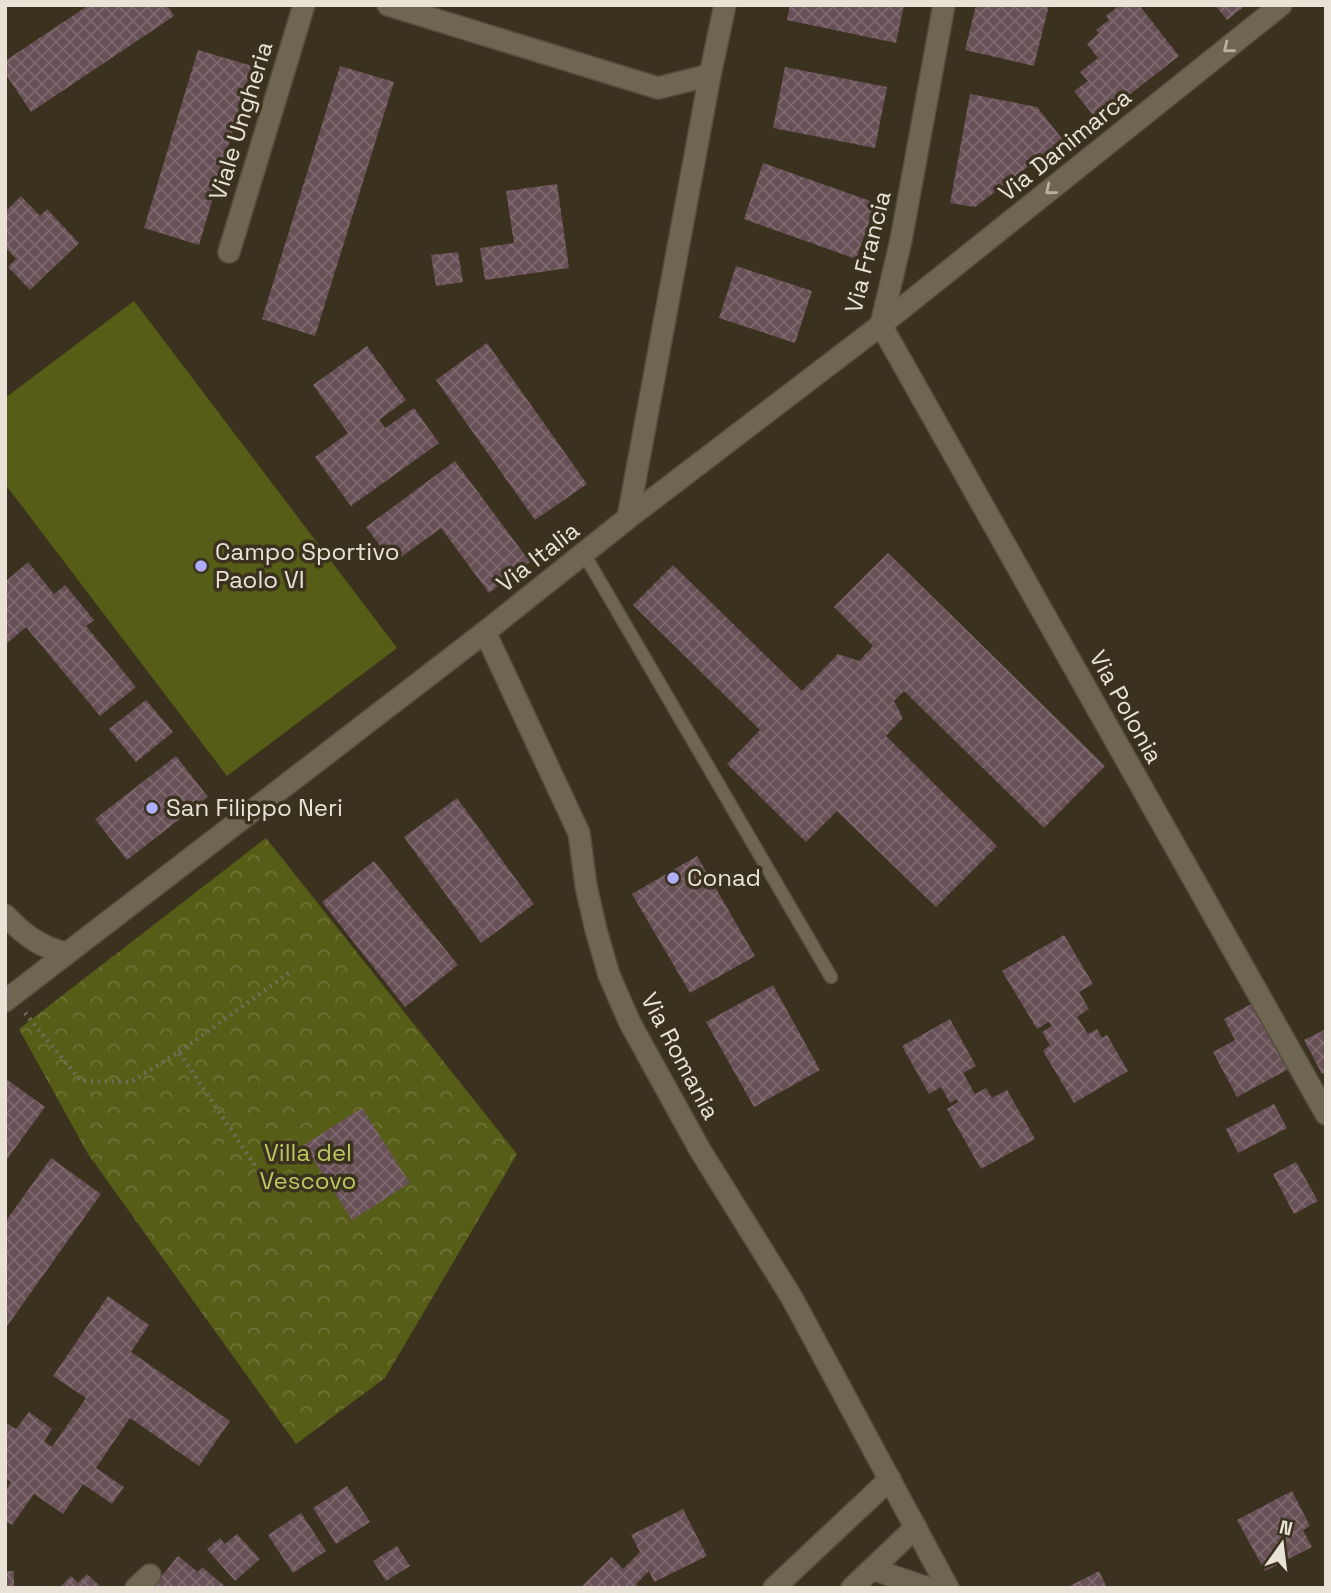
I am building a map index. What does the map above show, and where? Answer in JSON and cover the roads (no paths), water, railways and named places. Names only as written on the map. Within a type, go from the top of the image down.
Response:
[{"type":"street","name":"Viale Ungheria","points":[[229,252],[304,5]]},
{"type":"street","points":[[388,5],[658,88],[710,75]]},
{"type":"street","points":[[628,518],[725,5]]},
{"type":"street","name":"Via Francia","points":[[628,518],[881,325],[901,240],[944,5]]},
{"type":"street","name":"Via Danimarca","points":[[881,325],[1281,5]]},
{"type":"street","name":"Via Polonia","points":[[881,325],[1326,1114]]},
{"type":"street","name":"Via Italia","points":[[8,998],[485,632],[628,518]]},
{"type":"street","name":"Via Romania","points":[[485,632],[579,832],[586,886],[596,930],[609,975],[629,1023],[700,1150],[792,1297],[948,1588]]},
{"type":"street","points":[[5,915],[19,930],[39,944],[65,953]]},
{"type":"street","points":[[774,1588],[890,1479]]},
{"type":"street","points":[[852,1588],[916,1527]]},
{"type":"street","points":[[872,1569],[928,1588]]},
{"type":"lane","points":[[584,554],[831,978]]},
{"type":"place","name":"Campo Sportivo Paolo VI","points":[[201,566]]},
{"type":"place","name":"San Filippo Neri","points":[[152,808]]},
{"type":"place","name":"Conad","points":[[673,878]]},
{"type":"park label","name":"Villa del Vescovo","points":[[308,1167]]}]
